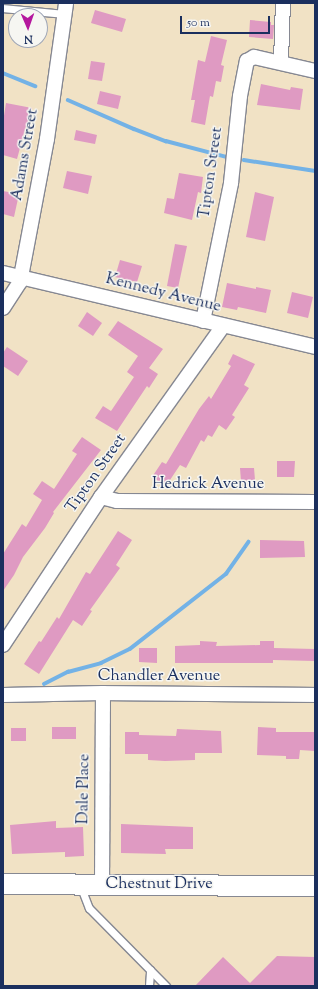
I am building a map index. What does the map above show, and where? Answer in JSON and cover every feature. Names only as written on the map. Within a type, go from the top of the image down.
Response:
[{"type":"street","points":[[281,62],[283,3]]},
{"type":"street","name":"Adams Street","points":[[3,308],[20,282],[47,139],[65,8]]},
{"type":"street","name":"Tipton Street","points":[[203,321],[230,182],[240,96],[248,61],[254,57],[315,71]]},
{"type":"street","name":"Kennedy Avenue","points":[[3,273],[315,347]]},
{"type":"street","name":"Tipton Street","points":[[3,645],[101,496],[223,326]]},
{"type":"street","name":"Hedrick Avenue","points":[[101,496],[124,501],[315,502]]},
{"type":"street","name":"Chandler Avenue","points":[[3,695],[103,693],[315,695]]},
{"type":"street","name":"Dale Place","points":[[102,885],[103,693]]},
{"type":"street","name":"Chestnut Drive","points":[[3,884],[315,886]]},
{"type":"lane","points":[[3,8],[65,8]]},
{"type":"lane","points":[[80,885],[89,908],[166,986]]},
{"type":"lane","points":[[149,986],[150,970]]},
{"type":"building","points":[[95,10],[126,19],[122,32],[91,23]]},
{"type":"building","points":[[250,20],[271,22],[271,25],[274,25],[273,39],[249,37]]},
{"type":"building","points":[[211,36],[227,40],[221,65],[224,66],[221,82],[216,81],[213,97],[210,96],[205,125],[191,122],[195,100],[191,100],[198,60],[205,62]]},
{"type":"building","points":[[91,61],[105,63],[102,81],[88,79]]},
{"type":"building","points":[[261,84],[290,90],[291,87],[303,89],[300,110],[257,105]]},
{"type":"building","points":[[100,91],[121,96],[118,109],[97,104]]},
{"type":"building","points":[[6,103],[32,108],[29,127],[26,126],[17,159],[3,155],[3,122]]},
{"type":"building","points":[[76,130],[97,135],[95,144],[74,140]]},
{"type":"building","points":[[67,171],[92,176],[88,194],[63,188]]},
{"type":"building","points":[[179,173],[203,177],[201,193],[198,192],[192,220],[164,213],[167,198],[174,199]]},
{"type":"building","points":[[3,191],[19,194],[14,217],[3,214]]},
{"type":"building","points":[[255,192],[274,197],[265,241],[246,237]]},
{"type":"building","points":[[175,244],[187,246],[178,288],[167,286]]},
{"type":"building","points":[[120,260],[142,266],[137,282],[115,277]]},
{"type":"building","points":[[227,283],[256,289],[256,287],[271,290],[266,313],[238,307],[237,310],[222,307]]},
{"type":"building","points":[[292,292],[313,297],[308,318],[287,313]]},
{"type":"building","points":[[87,312],[102,323],[93,336],[78,326]]},
{"type":"building","points":[[118,321],[163,349],[149,368],[158,374],[149,388],[147,386],[117,431],[95,418],[103,406],[111,411],[134,377],[127,372],[138,356],[108,335]]},
{"type":"building","points":[[7,347],[28,361],[18,376],[3,366],[3,353]]},
{"type":"building","points":[[233,354],[255,364],[244,385],[249,388],[232,415],[235,417],[226,430],[219,425],[212,437],[208,435],[204,442],[201,440],[186,468],[180,465],[166,486],[152,477],[162,462],[166,464],[199,409],[209,396],[211,399],[231,366],[228,364]]},
{"type":"building","points":[[82,437],[101,450],[53,512],[54,513],[45,528],[23,557],[14,575],[3,591],[3,554],[22,524],[26,527],[42,500],[33,494],[42,481],[54,489],[77,454],[72,451]]},
{"type":"building","points":[[277,461],[295,461],[294,477],[277,477]]},
{"type":"building","points":[[240,468],[254,468],[255,480],[241,481]]},
{"type":"building","points":[[118,531],[132,540],[116,565],[120,568],[90,610],[92,611],[82,626],[73,620],[39,674],[24,664],[39,641],[41,642],[57,617],[59,619],[86,572],[90,574]]},
{"type":"building","points":[[260,540],[304,541],[305,557],[260,558]]},
{"type":"building","points":[[200,641],[217,642],[216,646],[260,645],[260,641],[274,641],[274,648],[315,649],[315,661],[273,660],[273,663],[175,663],[175,646],[200,645]]},
{"type":"building","points":[[139,648],[157,648],[157,663],[139,662]]},
{"type":"building","points":[[52,727],[76,727],[76,739],[52,739]]},
{"type":"building","points":[[258,727],[276,728],[276,732],[315,732],[315,751],[300,750],[299,759],[286,759],[286,756],[257,755]]},
{"type":"building","points":[[11,728],[26,728],[26,741],[11,741]]},
{"type":"building","points":[[177,729],[221,731],[222,753],[195,753],[195,760],[165,761],[148,760],[148,754],[125,754],[125,732],[139,732],[139,735],[176,736]]},
{"type":"building","points":[[56,821],[56,828],[83,827],[84,856],[65,857],[65,852],[12,854],[10,825]]},
{"type":"building","points":[[121,824],[193,827],[193,849],[165,849],[166,854],[121,853]]},
{"type":"building","points":[[277,956],[315,957],[315,986],[195,986],[223,957],[250,983]]},
{"type":"waterway","points":[[3,73],[35,86]]},
{"type":"waterway","points":[[68,100],[134,129],[166,141],[227,157]]},
{"type":"waterway","points":[[244,160],[315,171]]},
{"type":"waterway","points":[[44,684],[68,672],[101,663],[130,649],[226,574],[248,542]]}]
